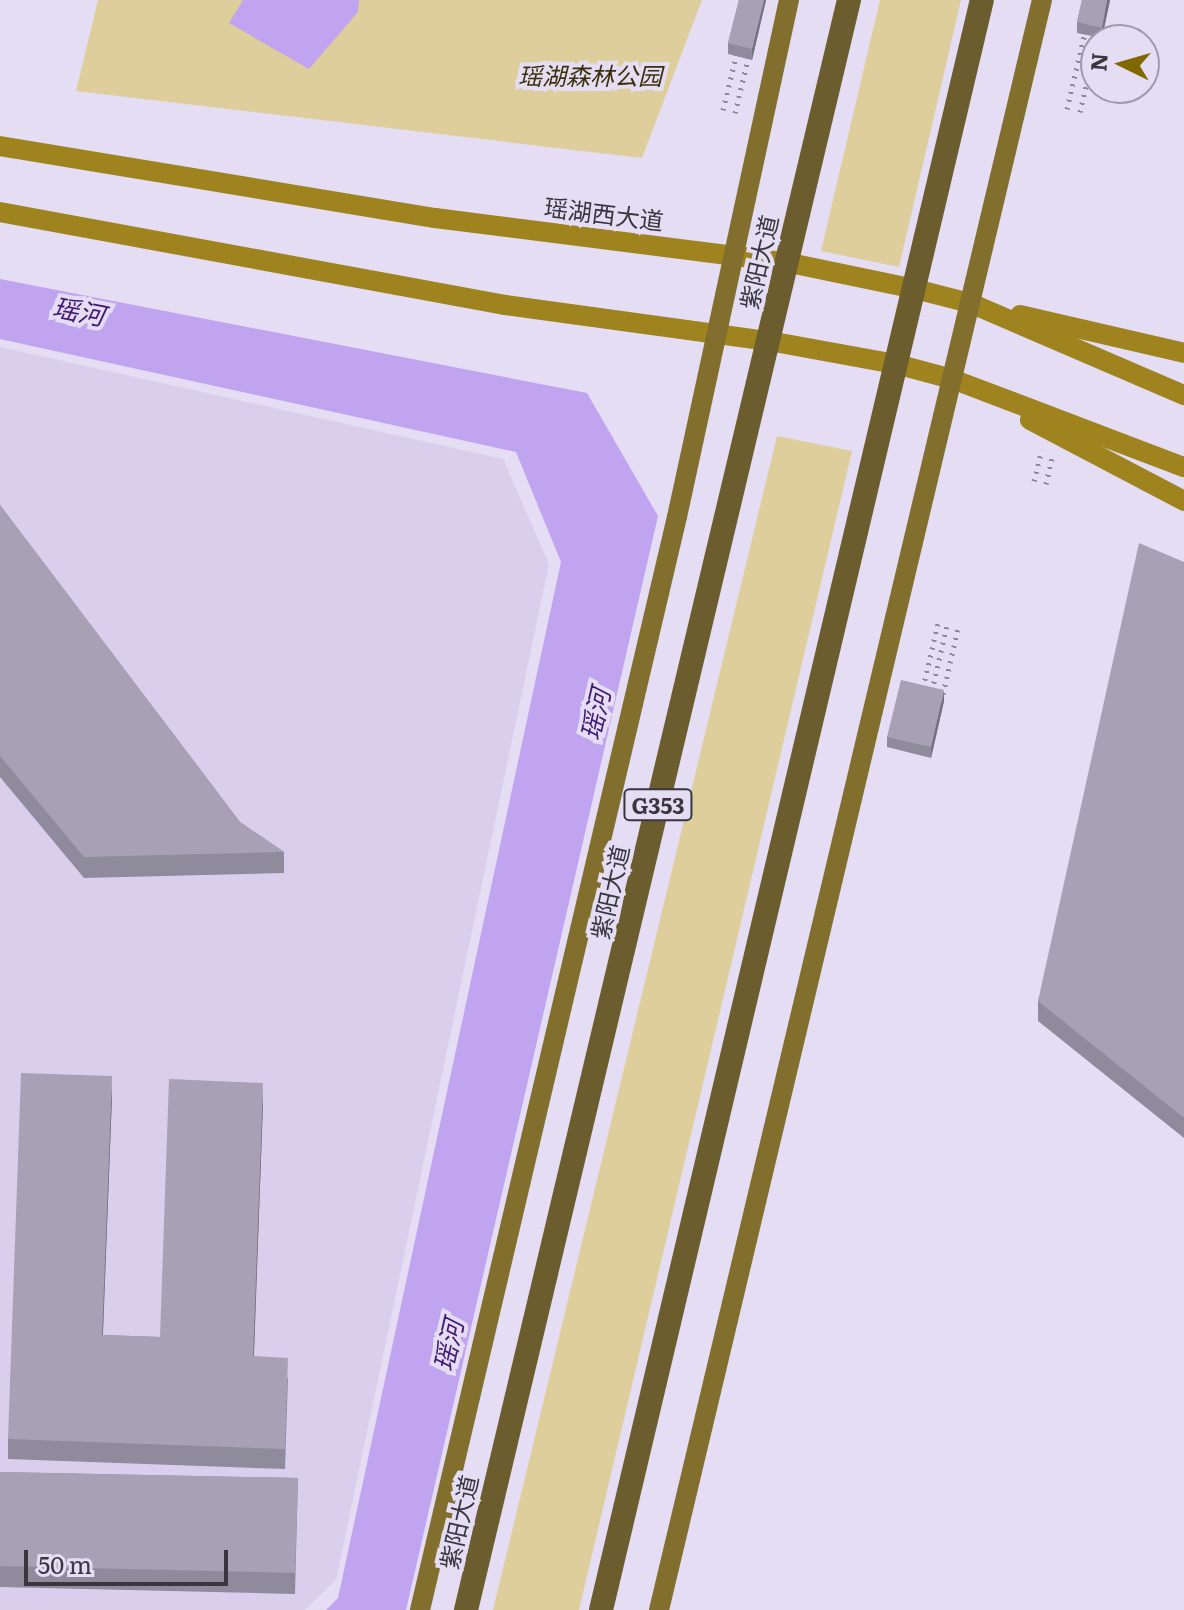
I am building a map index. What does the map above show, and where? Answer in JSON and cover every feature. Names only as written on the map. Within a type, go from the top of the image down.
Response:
[{"type":"highway","name":"紫阳大道","points":[[466,1610],[849,0]]},
{"type":"highway","points":[[601,1610],[982,0]]},
{"type":"main road","points":[[420,1610],[677,517],[789,0]]},
{"type":"main road","points":[[659,1610],[1042,0]]},
{"type":"main road","name":"瑶湖西大道","points":[[0,146],[435,218],[785,262],[915,289],[970,303],[1184,395]]},
{"type":"main road","points":[[0,212],[505,305],[716,333],[896,364],[952,379],[1184,467]]},
{"type":"main road","points":[[970,303],[1184,353]]},
{"type":"main road","points":[[952,379],[1184,501]]},
{"type":"path","points":[[1067,109],[1087,23]]},
{"type":"path","points":[[723,110],[740,39]]},
{"type":"path","points":[[735,113],[753,42]]},
{"type":"path","points":[[1080,112],[1082,104]]},
{"type":"path","points":[[1034,481],[1045,437]]},
{"type":"path","points":[[1046,484],[1053,455]]},
{"type":"path","points":[[921,695],[938,623]]},
{"type":"path","points":[[930,697],[947,625]]},
{"type":"path","points":[[941,700],[958,628]]},
{"type":"shaded area","points":[[0,347],[503,459],[549,564],[336,1580],[305,1610],[0,1610]]},
{"type":"green space","name":"瑶湖森林公园","points":[[98,0],[702,0],[642,158],[76,91]]},
{"type":"green space","points":[[880,0],[961,0],[899,267],[821,251]]},
{"type":"green space","points":[[777,436],[852,451],[579,1610],[493,1610]]},
{"type":"water","points":[[243,0],[359,0],[358,12],[309,69],[229,23]]},
{"type":"water","name":"瑶河","points":[[0,279],[587,393],[658,516],[406,1610],[326,1610],[338,1598],[561,562],[516,452],[0,339]]},
{"type":"building","points":[[739,0],[764,0],[752,49],[728,43]]},
{"type":"building","points":[[1082,0],[1107,0],[1103,24],[1077,22]]},
{"type":"building","points":[[0,505],[240,822],[284,852],[84,857],[0,756]]},
{"type":"building","points":[[1139,543],[1184,562],[1184,1118],[1038,1001]]},
{"type":"building","points":[[901,680],[944,690],[931,747],[887,737]]},
{"type":"building","points":[[21,1073],[112,1076],[102,1335],[160,1337],[169,1079],[263,1083],[253,1356],[288,1358],[285,1449],[8,1439]]},
{"type":"building","points":[[0,1472],[298,1478],[295,1573],[0,1566]]}]
